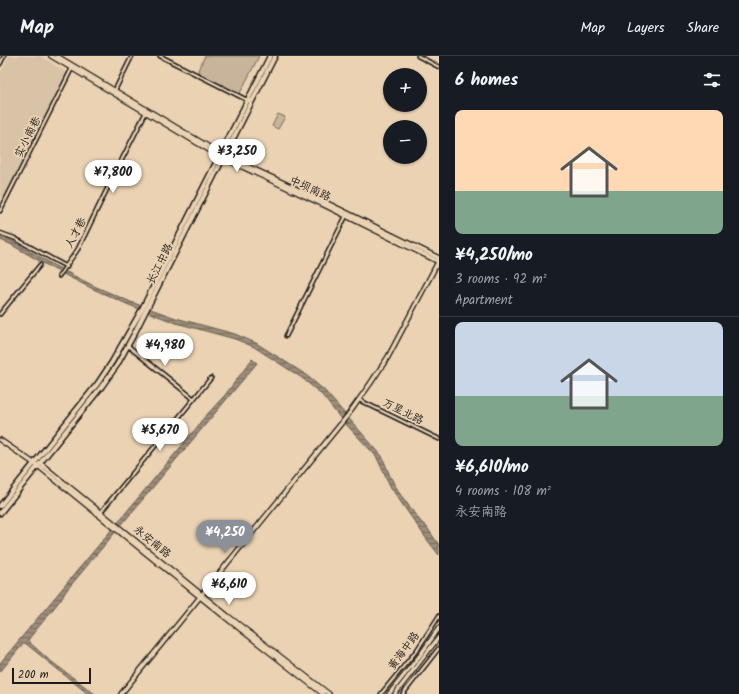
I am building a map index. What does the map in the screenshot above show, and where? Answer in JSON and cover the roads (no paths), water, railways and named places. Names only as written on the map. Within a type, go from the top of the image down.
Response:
[{"type":"main road","name":"长江中路","points":[[37,464],[105,372],[143,311],[149,306],[270,56]]},
{"type":"main road","name":"长江中路","points":[[249,101],[275,56]]},
{"type":"main road","name":"长江中路","points":[[37,464],[102,386],[117,365],[128,346],[143,311],[144,304],[222,156]]},
{"type":"main road","points":[[0,506],[37,464]]},
{"type":"main road","points":[[0,512],[37,464]]},
{"type":"street","points":[[0,64],[4,56]]},
{"type":"street","name":"中坝南路","points":[[51,56],[222,156],[439,260]]},
{"type":"street","name":"中坝南路","points":[[57,56],[222,156],[325,202],[439,260]]},
{"type":"street","points":[[115,90],[132,56]]},
{"type":"street","points":[[160,56],[249,101]]},
{"type":"street","points":[[418,56],[439,67]]},
{"type":"street","points":[[66,62],[64,66],[88,80],[91,77]]},
{"type":"street","name":"实小南巷","points":[[0,211],[71,70]]},
{"type":"street","name":"人才巷","points":[[60,275],[78,250],[110,183],[148,110]]},
{"type":"street","points":[[0,199],[5,201]]},
{"type":"street","points":[[286,336],[346,216]]},
{"type":"street","points":[[0,233],[14,238],[66,268]]},
{"type":"street","points":[[121,694],[359,400],[399,337],[439,260]]},
{"type":"street","points":[[0,314],[40,265]]},
{"type":"street","points":[[128,346],[194,399]]},
{"type":"street","points":[[99,514],[211,378]]},
{"type":"street","name":"万星北路","points":[[359,400],[439,439]]},
{"type":"street","name":"永安南路","points":[[0,440],[37,464],[323,694]]},
{"type":"street","name":"永安南路","points":[[200,595],[328,694]]},
{"type":"street","name":"黄海中路","points":[[381,694],[417,650],[439,616]]},
{"type":"street","name":"黄海中路","points":[[389,694],[421,654],[439,628]]},
{"type":"street","name":"黄海中路","points":[[395,694],[439,637]]},
{"type":"street","points":[[402,694],[439,648]]},
{"type":"street","points":[[425,657],[430,660]]},
{"type":"street","points":[[397,674],[402,678]]},
{"type":"street","points":[[405,682],[410,685]]}]
